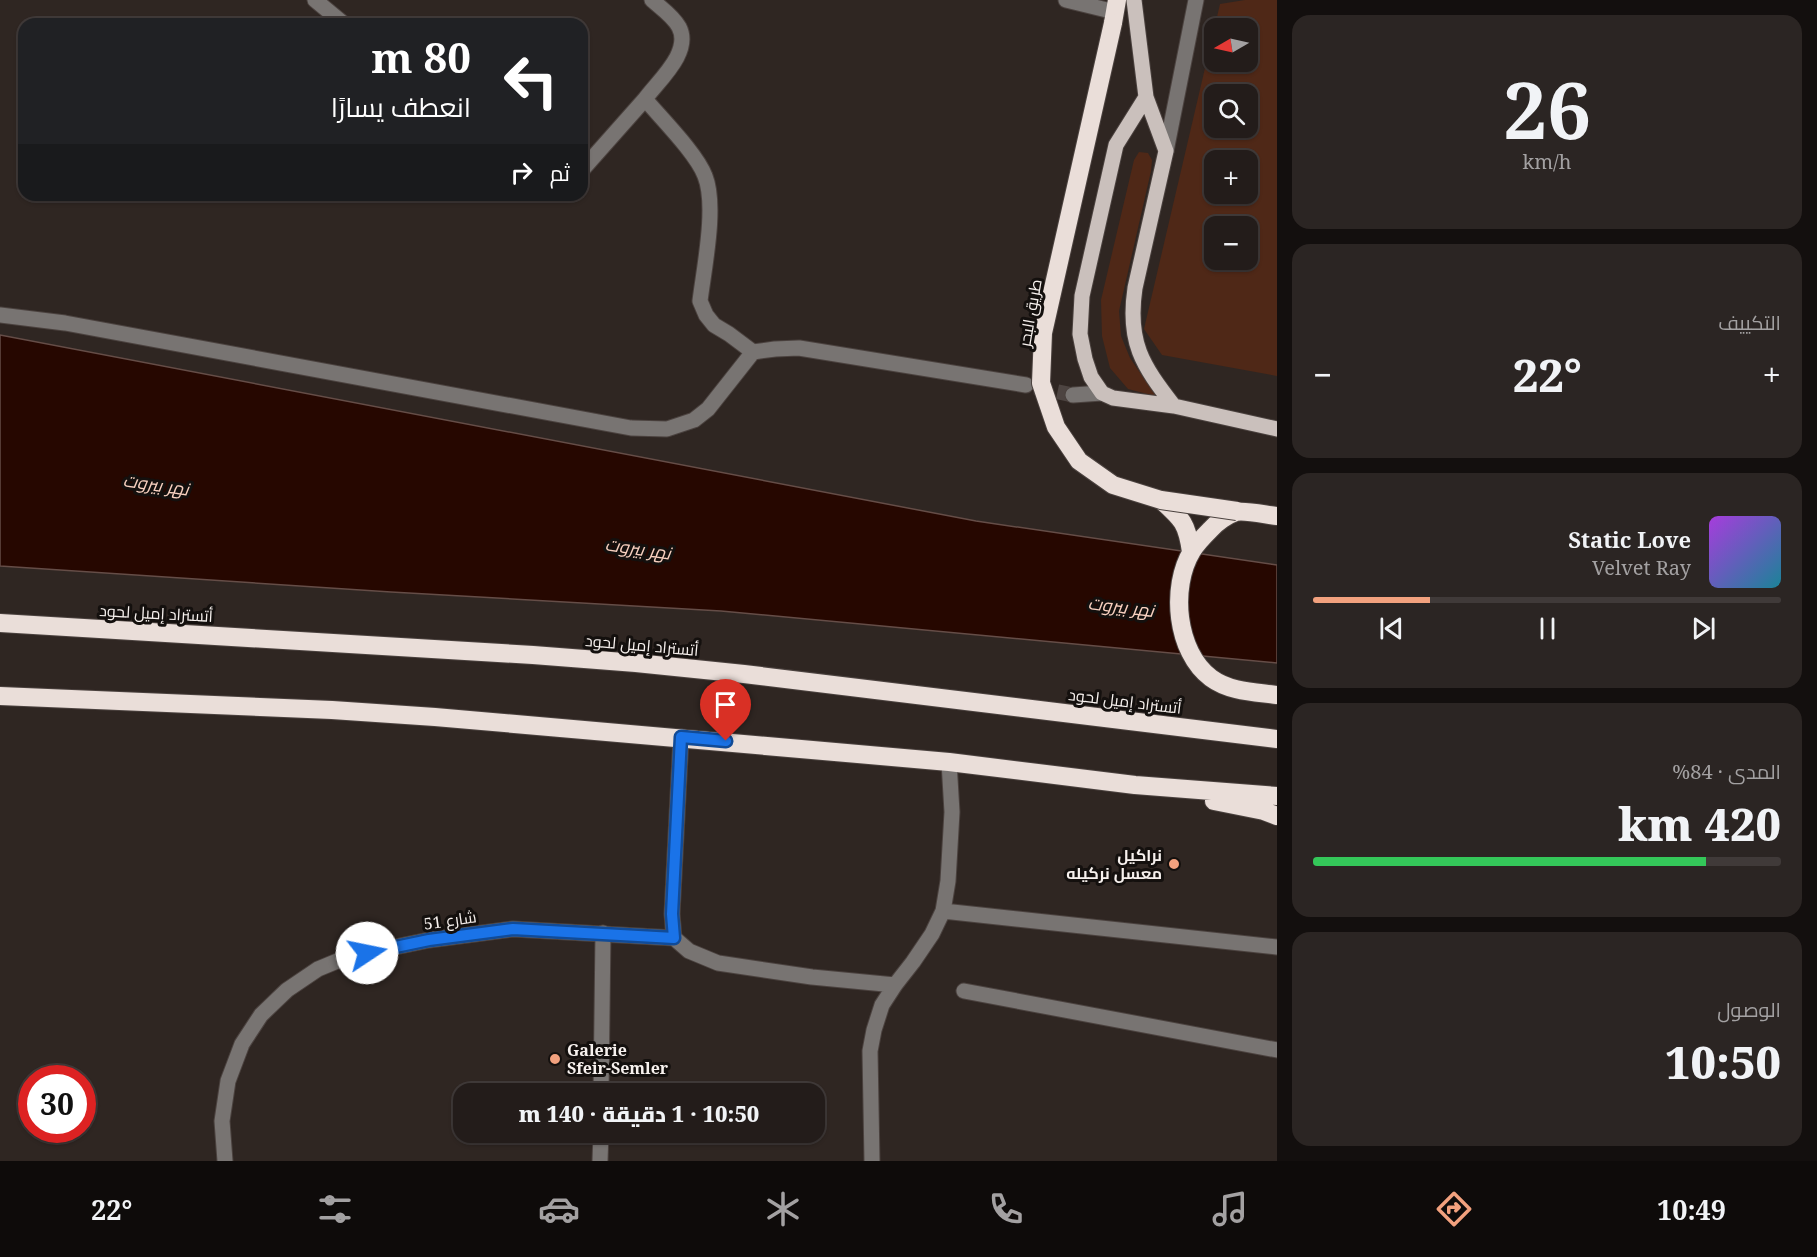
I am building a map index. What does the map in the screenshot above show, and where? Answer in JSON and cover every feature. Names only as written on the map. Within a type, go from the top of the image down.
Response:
[{"type":"highway","name":"طريق البحر","points":[[1115,12],[1043,333],[1041,383],[1056,427],[1079,461],[1113,485],[1161,500],[1277,516]]},
{"type":"highway","points":[[1161,500],[1179,516],[1188,533],[1191,552]]},
{"type":"highway","points":[[1237,512],[1216,524],[1191,552],[1182,579],[1179,611],[1185,642],[1200,668],[1223,685],[1238,690],[1277,695]]},
{"type":"highway","name":"أتستراد إميل لحود","points":[[0,623],[636,663],[756,675],[1277,739]]},
{"type":"highway","points":[[0,696],[332,710],[435,717],[949,762],[1136,785],[1277,796]]},
{"type":"highway","points":[[1136,785],[1264,811],[1277,816]]},
{"type":"main road","points":[[1134,0],[1146,97],[1166,151],[1132,316],[1136,344],[1144,363],[1174,406]]},
{"type":"main road","points":[[1146,97],[1116,145],[1082,296],[1080,333],[1091,377],[1102,393],[1113,398],[1174,406],[1277,429]]},
{"type":"street","points":[[315,0],[337,18]]},
{"type":"street","points":[[588,163],[645,99],[679,56],[682,38],[678,26],[652,0]]},
{"type":"street","points":[[1066,0],[1115,12]]},
{"type":"street","points":[[1166,151],[1196,0]]},
{"type":"street","points":[[645,99],[691,154],[705,176],[711,208],[700,301],[714,325],[753,352],[799,348],[1026,385]]},
{"type":"street","points":[[0,315],[65,323],[631,428],[667,429],[694,420],[708,409],[753,352]]},
{"type":"street","points":[[1073,395],[1102,393]]},
{"type":"street","points":[[681,737],[672,914],[674,938],[689,951],[718,963],[812,977],[895,985]]},
{"type":"street","points":[[872,1161],[870,1051],[874,1030],[882,1005],[932,934],[943,911],[948,881],[952,812],[949,762]]},
{"type":"street","points":[[943,911],[1277,948]]},
{"type":"street","name":"شارع 51","points":[[225,1161],[222,1121],[228,1081],[242,1044],[261,1015],[278,998],[318,969],[346,957],[429,940],[513,929],[674,938]]},
{"type":"street","points":[[601,1083],[603,933]]},
{"type":"street","points":[[964,991],[1277,1050]]},
{"type":"street","points":[[600,1161],[601,1143]]},
{"type":"shaded area","points":[[1245,0],[1277,0],[1277,376],[1162,355],[1144,329],[1204,72],[1258,72],[1258,18],[1217,18],[1220,4]]},
{"type":"shaded area","points":[[1139,152],[1148,153],[1152,160],[1151,171],[1119,311],[1121,336],[1130,358],[1145,380],[1163,398],[1128,389],[1110,368],[1102,336],[1101,300],[1134,160]]},
{"type":"water","name":"نهر بيروت","points":[[0,335],[976,521],[1277,565],[1277,663],[721,611],[0,566]]},
{"type":"tunnel","points":[[1035,387],[1073,395]]},
{"type":"place","name":"نراكيل معسل نركيله","points":[[1174,864]]},
{"type":"place","name":"Galerie Sfeir-Semler","points":[[555,1059]]},
{"type":"route","points":[[367,953],[429,940],[513,929],[674,938],[672,914],[681,737],[726,741]]}]
